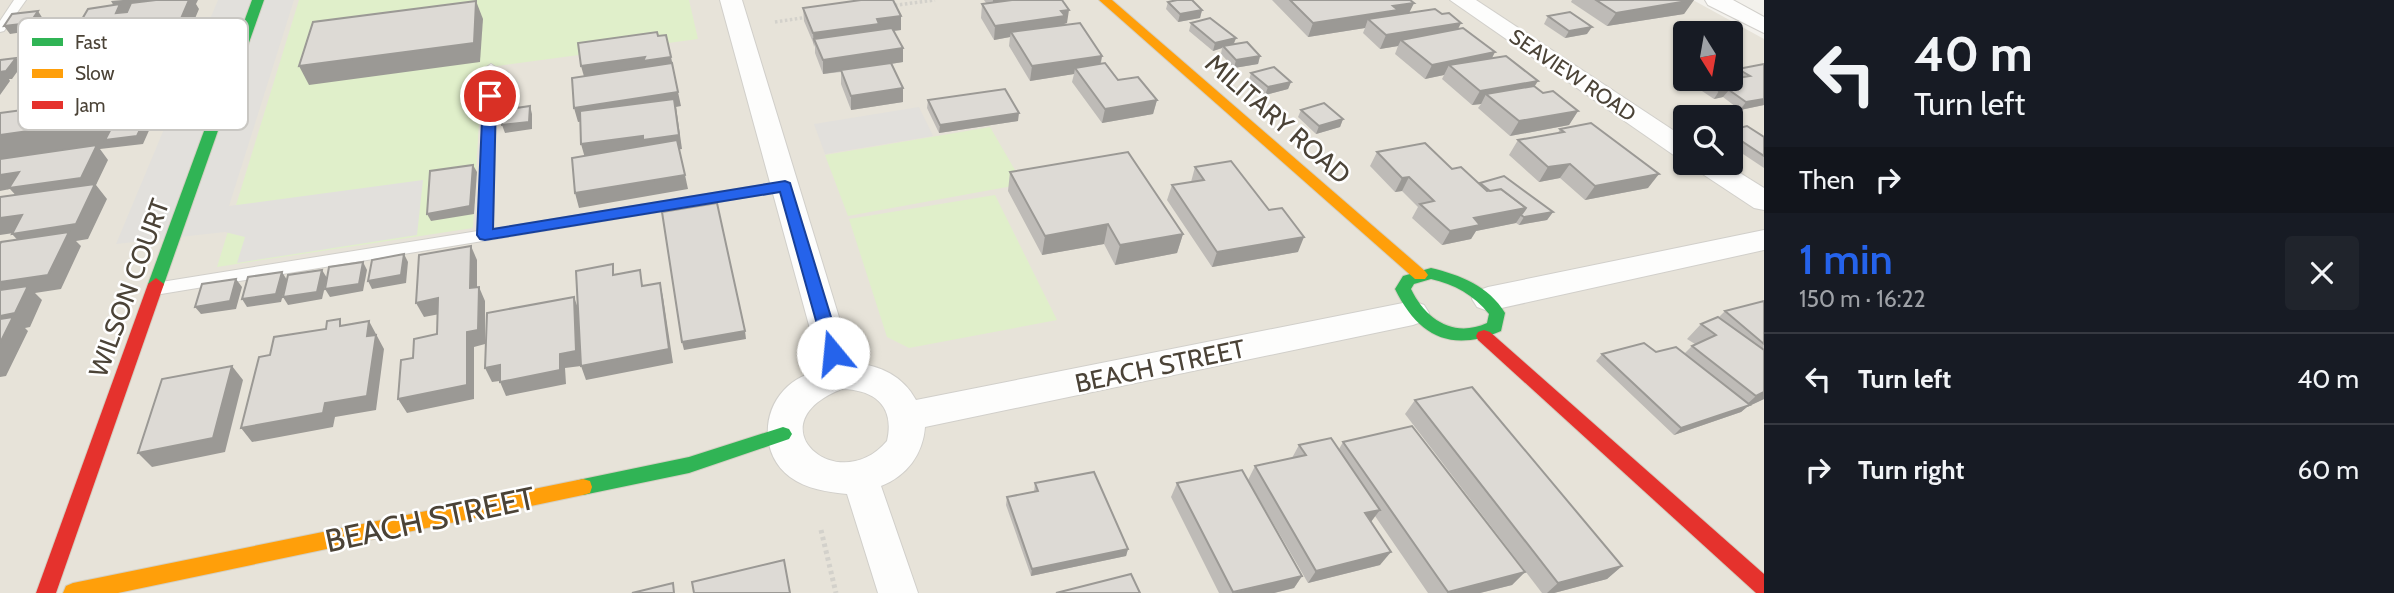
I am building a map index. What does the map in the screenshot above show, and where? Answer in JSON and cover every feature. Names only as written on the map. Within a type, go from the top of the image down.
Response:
[{"type":"street","name":"WILSON COURT","points":[[248,28],[258,0]]},
{"type":"street","points":[[732,0],[840,376]]},
{"type":"street","name":"MILITARY ROAD","points":[[1105,0],[1420,275]]},
{"type":"street","name":"SEAVIEW ROAD","points":[[1461,0],[1673,142]]},
{"type":"street","points":[[1717,0],[1764,26]]},
{"type":"street","name":"WILSON COURT","points":[[46,593],[212,130]]},
{"type":"street","points":[[1722,175],[1764,202],[1754,210],[1753,216],[1764,233]]},
{"type":"street","points":[[1488,299],[1764,240]]},
{"type":"street","points":[[1431,273],[1450,277],[1477,289],[1497,313],[1495,327],[1484,336],[1458,337],[1424,323],[1413,313],[1403,289],[1408,281],[1420,275],[1431,273]]},
{"type":"street","name":"BEACH STREET","points":[[907,416],[1413,313]]},
{"type":"street","points":[[1484,336],[1764,587]]},
{"type":"street","points":[[840,376],[876,381],[890,390],[901,402],[907,416],[908,432],[903,447],[878,471],[860,477],[838,478],[818,474],[800,464],[789,450],[783,433],[785,417],[792,401],[821,380],[840,376]]},
{"type":"street","name":"BEACH STREET","points":[[73,593],[690,465],[783,433]]},
{"type":"street","points":[[860,477],[898,593]]},
{"type":"lane","points":[[0,29],[20,0]]},
{"type":"lane","points":[[485,235],[491,68]]},
{"type":"lane","points":[[155,289],[785,186]]},
{"type":"path","points":[[881,7],[935,0]]},
{"type":"path","points":[[775,22],[815,16]]},
{"type":"path","points":[[821,530],[836,593]]},
{"type":"shaded area","points":[[0,0],[1693,0],[1731,21],[1673,21],[1673,91],[1743,91],[1743,27],[1764,39],[1764,593],[0,593]]},
{"type":"shaded area","points":[[218,0],[294,0],[229,206],[423,180],[417,235],[237,263],[245,237],[225,232],[116,244],[164,130],[248,130],[248,18],[210,18]]},
{"type":"shaded area","points":[[919,107],[933,136],[825,154],[814,124]]},
{"type":"green space","points":[[299,0],[689,0],[698,39],[482,68],[473,228],[217,267]]},
{"type":"green space","points":[[990,127],[1023,184],[848,216],[825,155]]},
{"type":"green space","points":[[995,195],[1057,320],[909,348],[887,337],[849,219]]},
{"type":"building","points":[[189,0],[181,18],[83,18],[88,9],[120,4],[116,13],[127,12],[131,3]]},
{"type":"building","points":[[861,0],[893,0],[901,16],[877,19],[879,24],[813,33],[803,8]]},
{"type":"building","points":[[1012,0],[1062,0],[1069,10],[1061,11],[1065,16],[995,26],[982,4]]},
{"type":"building","points":[[1192,0],[1202,10],[1180,14],[1168,2]]},
{"type":"building","points":[[1290,0],[1410,0],[1414,3],[1393,6],[1398,10],[1313,23]]},
{"type":"building","points":[[1596,0],[1693,0],[1616,13]]},
{"type":"building","points":[[476,1],[474,43],[299,66],[313,22]]},
{"type":"building","points":[[1435,9],[1442,14],[1449,13],[1461,23],[1386,35],[1368,19]]},
{"type":"building","points":[[38,11],[33,18],[18,18],[18,24],[4,26],[12,14]]},
{"type":"building","points":[[1570,12],[1592,27],[1569,31],[1548,16]]},
{"type":"building","points":[[1210,18],[1236,38],[1215,43],[1191,23]]},
{"type":"building","points":[[1080,23],[1102,56],[1032,66],[1011,32]]},
{"type":"building","points":[[892,28],[903,48],[823,60],[814,39]]},
{"type":"building","points":[[1463,28],[1495,52],[1432,65],[1401,40]]},
{"type":"building","points":[[657,32],[658,36],[666,35],[671,57],[643,61],[645,57],[581,66],[578,43]]},
{"type":"building","points":[[1247,42],[1260,56],[1236,60],[1223,46]]},
{"type":"building","points":[[1506,56],[1538,81],[1480,91],[1449,65]]},
{"type":"building","points":[[16,58],[6,71],[0,72],[0,60]]},
{"type":"building","points":[[672,63],[678,92],[574,108],[572,78]]},
{"type":"building","points":[[891,63],[903,88],[851,96],[841,70]]},
{"type":"building","points":[[1105,63],[1118,80],[1138,77],[1157,100],[1105,109],[1075,68]]},
{"type":"building","points":[[1764,64],[1764,99],[1746,102],[1730,91],[1743,91],[1743,77],[1750,76],[1743,72],[1743,68]]},
{"type":"building","points":[[1274,67],[1291,82],[1268,87],[1251,73]]},
{"type":"building","points":[[1534,86],[1543,93],[1553,91],[1578,111],[1519,121],[1486,94]]},
{"type":"building","points":[[1005,89],[1019,113],[940,125],[928,100]]},
{"type":"building","points":[[674,99],[679,135],[643,140],[643,136],[581,144],[580,111]]},
{"type":"building","points":[[1324,103],[1343,119],[1319,126],[1301,110]]},
{"type":"building","points":[[530,106],[529,122],[502,125],[502,110]]},
{"type":"building","points":[[18,111],[18,130],[35,130],[0,135],[0,113]]},
{"type":"building","points":[[1591,123],[1659,174],[1595,186],[1570,164],[1548,167],[1518,140],[1564,132],[1560,129]]},
{"type":"building","points":[[1747,126],[1764,137],[1764,156],[1743,142],[1743,127]]},
{"type":"building","points":[[110,130],[140,130],[137,136],[105,140]]},
{"type":"building","points":[[677,140],[685,175],[575,193],[572,158]]},
{"type":"building","points":[[1425,143],[1452,169],[1461,167],[1487,191],[1501,189],[1526,208],[1474,218],[1480,225],[1450,231],[1420,204],[1434,201],[1409,177],[1402,178],[1377,152]]},
{"type":"building","points":[[97,145],[81,178],[9,188],[19,172],[0,175],[0,159]]},
{"type":"building","points":[[1128,152],[1183,234],[1120,245],[1108,224],[1045,236],[1010,172]]},
{"type":"building","points":[[1231,161],[1269,210],[1282,208],[1304,237],[1217,252],[1172,185],[1204,180],[1195,167]]},
{"type":"building","points":[[473,165],[470,206],[427,214],[430,171]]},
{"type":"building","points":[[1504,176],[1553,212],[1524,217],[1521,215],[1526,208],[1501,189],[1490,191],[1480,183]]},
{"type":"building","points":[[95,184],[76,224],[12,234],[22,215],[0,218],[0,197]]},
{"type":"building","points":[[717,203],[745,331],[682,342],[662,212]]},
{"type":"building","points":[[69,232],[48,275],[0,282],[1,242]]},
{"type":"building","points":[[471,246],[470,288],[479,287],[478,330],[467,332],[467,385],[398,399],[401,360],[413,358],[414,339],[437,334],[438,298],[416,303],[419,255]]},
{"type":"building","points":[[404,254],[401,275],[368,281],[372,260]]},
{"type":"building","points":[[363,262],[359,284],[325,289],[329,267]]},
{"type":"building","points":[[613,264],[613,275],[640,270],[642,286],[660,283],[669,349],[581,366],[576,271]]},
{"type":"building","points":[[322,270],[317,292],[283,297],[288,275]]},
{"type":"building","points":[[282,272],[276,294],[242,299],[248,277]]},
{"type":"building","points":[[236,279],[230,301],[195,307],[202,284]]},
{"type":"building","points":[[28,286],[15,313],[0,316],[0,290]]},
{"type":"building","points":[[574,297],[576,351],[560,354],[560,370],[500,382],[500,365],[485,368],[487,313]]},
{"type":"building","points":[[1764,301],[1764,344],[1725,311]]},
{"type":"building","points":[[13,317],[0,343],[0,319]]},
{"type":"building","points":[[1718,317],[1764,350],[1764,392],[1756,396],[1692,346],[1716,335],[1701,324]]},
{"type":"building","points":[[340,319],[340,326],[369,321],[367,336],[376,335],[367,396],[325,403],[323,413],[241,428],[259,357],[270,355],[274,337],[326,329],[327,321]]},
{"type":"building","points":[[1644,343],[1656,352],[1676,347],[1750,405],[1681,428],[1602,354]]},
{"type":"building","points":[[232,366],[213,438],[138,453],[162,379]]},
{"type":"building","points":[[1472,387],[1622,566],[1558,583],[1415,400]]},
{"type":"building","points":[[1412,426],[1525,572],[1448,592],[1343,442]]},
{"type":"building","points":[[1331,438],[1380,510],[1365,513],[1391,552],[1316,571],[1255,466],[1306,455],[1299,445]]},
{"type":"building","points":[[1242,470],[1302,576],[1233,592],[1177,483]]},
{"type":"building","points":[[1094,472],[1128,549],[1032,569],[1007,497],[1038,491],[1035,483]]},
{"type":"building","points":[[784,560],[790,593],[694,593],[692,582]]},
{"type":"building","points":[[1131,574],[1140,593],[1056,593]]},
{"type":"building","points":[[673,583],[674,593],[632,593]]},
{"type":"traffic: fast","points":[[248,28],[258,0]]},
{"type":"traffic: fast","points":[[156,284],[211,130]]},
{"type":"traffic: fast","points":[[1431,273],[1460,282],[1476,292],[1497,313],[1495,327],[1467,336],[1440,331],[1429,324],[1418,314],[1403,289],[1408,280],[1431,273]]},
{"type":"traffic: fast","points":[[583,487],[689,465],[783,434]]},
{"type":"traffic: slow","points":[[1105,0],[1420,275]]},
{"type":"traffic: slow","points":[[73,593],[583,487]]},
{"type":"traffic: jam","points":[[46,593],[156,284]]},
{"type":"traffic: jam","points":[[1484,336],[1764,587]]},
{"type":"route","points":[[490,96],[485,235],[785,186],[833,353]]}]
